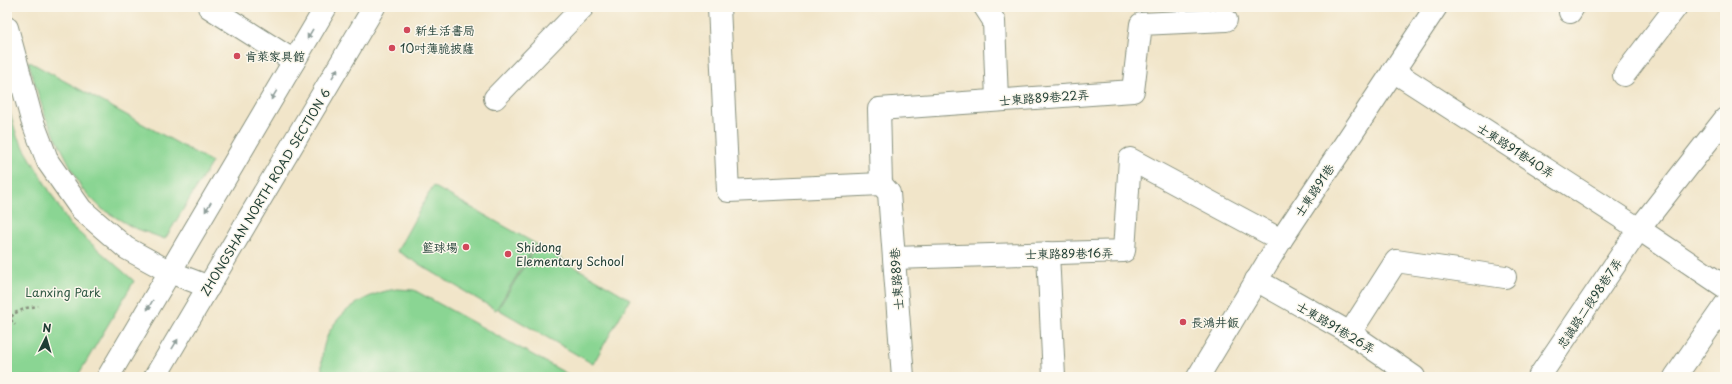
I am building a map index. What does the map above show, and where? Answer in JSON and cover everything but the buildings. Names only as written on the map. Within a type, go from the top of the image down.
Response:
[{"type":"street","points":[[209,7],[294,61]]},
{"type":"street","points":[[108,377],[326,7]]},
{"type":"street","name":"ZHONGSHAN NORTH ROAD SECTION 6","points":[[155,377],[374,7]]},
{"type":"street","points":[[495,98],[583,7]]},
{"type":"street","points":[[719,7],[728,191],[881,184]]},
{"type":"street","points":[[985,7],[994,21],[997,100]]},
{"type":"street","name":"士東路91巷","points":[[1198,377],[1281,240],[1436,7]]},
{"type":"street","points":[[1624,75],[1676,7]]},
{"type":"street","name":"士東路89巷22弄","points":[[881,184],[879,109],[1133,91],[1141,24],[1226,20]]},
{"type":"street","points":[[7,28],[32,120],[48,162],[81,209],[126,248],[170,272],[209,287]]},
{"type":"street","name":"士東路91巷40弄","points":[[1393,71],[1639,229],[1725,287]]},
{"type":"street","name":"忠誠路二段98巷7弄","points":[[1539,377],[1639,229],[1725,119]]},
{"type":"street","name":"士東路89巷16弄","points":[[894,258],[1124,252],[1130,159],[1281,240]]},
{"type":"street","name":"士東路89巷","points":[[881,184],[889,193],[903,377]]},
{"type":"street","points":[[1048,253],[1054,377]]},
{"type":"street","points":[[1350,333],[1396,261],[1505,277]]},
{"type":"street","name":"士東路91巷26弄","points":[[1256,280],[1350,333],[1414,377]]},
{"type":"street","points":[[1675,377],[1725,305]]},
{"type":"path","points":[[7,321],[15,313],[26,308],[38,306]]},
{"type":"path","points":[[7,316],[15,325]]},
{"type":"green space","points":[[28,61],[212,162],[165,239],[132,227],[102,209],[82,189],[45,116]]},
{"type":"green space","name":"Lanxing Park","points":[[7,103],[17,136],[69,224],[134,281],[77,377],[7,377]]},
{"type":"green space","name":"籃球場","points":[[433,186],[536,244],[496,310],[397,251]]},
{"type":"green space","points":[[537,245],[630,299],[593,364],[498,309]]},
{"type":"green space","points":[[397,289],[414,290],[573,377],[323,377],[322,359],[325,343],[331,329],[340,317],[366,298],[381,292]]},
{"type":"place","name":"新生活書局","points":[[407,30]]},
{"type":"place","name":"10吋薄脆披薩","points":[[392,48]]},
{"type":"place","name":"肯萊家具館","points":[[237,56]]},
{"type":"place","name":"籃球場","points":[[466,247]]},
{"type":"place","name":"Shidong Elementary School","points":[[508,254]]},
{"type":"place","name":"長鴻井飯","points":[[1183,322]]}]
